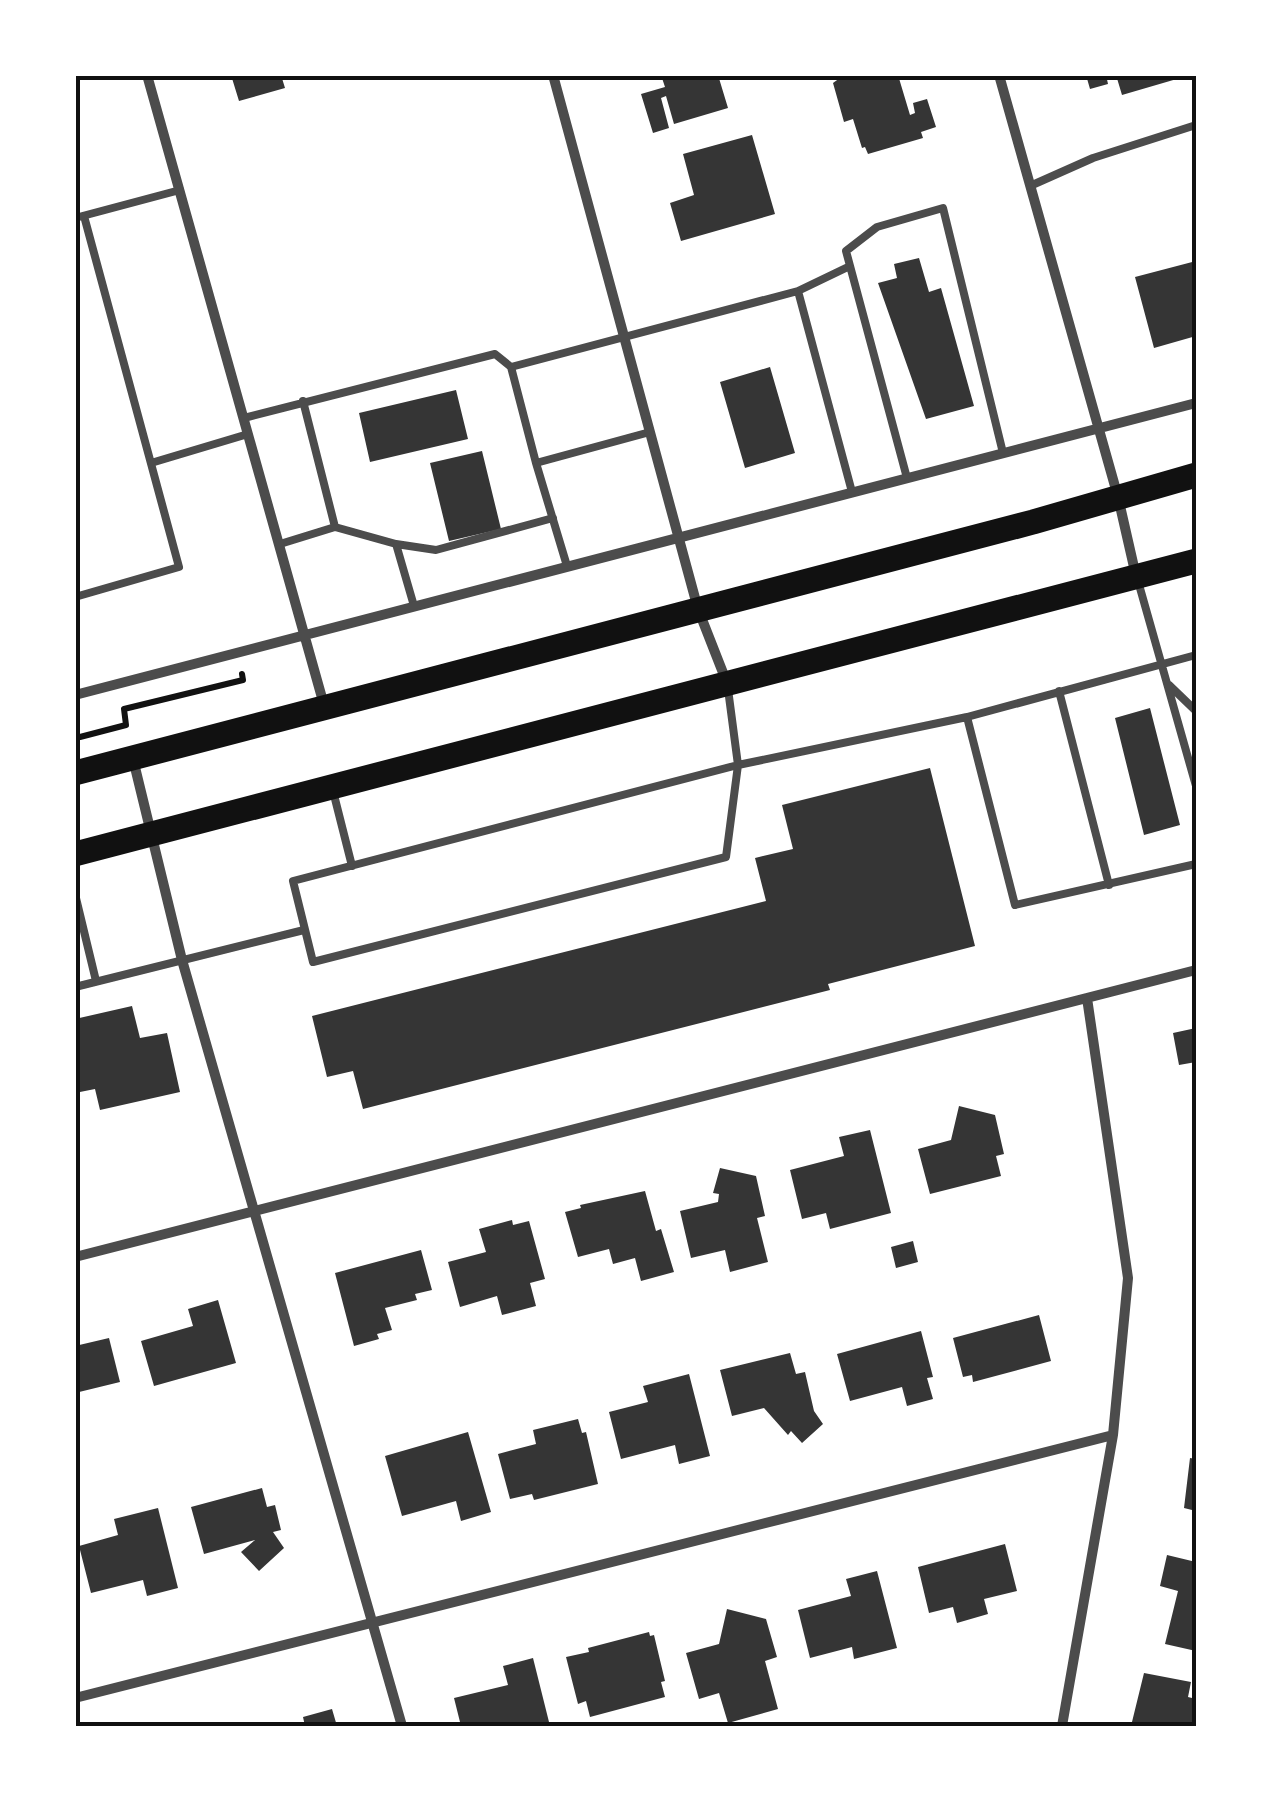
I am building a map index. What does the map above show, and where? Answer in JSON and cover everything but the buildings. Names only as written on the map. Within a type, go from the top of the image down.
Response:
[{"type":"main road","points":[[75,773],[1196,474]]},
{"type":"main road","points":[[75,854],[1196,561]]},
{"type":"street","points":[[148,75],[324,706]]},
{"type":"street","points":[[553,75],[698,609],[727,684]]},
{"type":"street","points":[[999,75],[1118,497],[1136,576]]},
{"type":"street","points":[[75,695],[1196,403]]},
{"type":"street","points":[[133,758],[182,960],[402,1726]]},
{"type":"street","points":[[75,1257],[1196,970]]},
{"type":"street","points":[[1062,1726],[1113,1434],[1128,1278],[1087,998]]},
{"type":"street","points":[[75,1698],[1113,1434]]},
{"type":"lane","points":[[1030,186],[1093,158],[1196,125]]},
{"type":"lane","points":[[75,596],[179,567],[79,217],[180,190]]},
{"type":"lane","points":[[907,478],[846,251],[878,226],[943,208],[1003,452]]},
{"type":"lane","points":[[511,367],[798,292],[850,266]]},
{"type":"lane","points":[[798,292],[852,492]]},
{"type":"lane","points":[[244,418],[494,354],[511,367],[568,566]]},
{"type":"lane","points":[[304,401],[336,528]]},
{"type":"lane","points":[[536,463],[650,432]]},
{"type":"lane","points":[[151,463],[248,434]]},
{"type":"lane","points":[[280,544],[336,528],[436,550],[553,518]]},
{"type":"lane","points":[[396,544],[414,606]]},
{"type":"lane","points":[[1136,576],[1196,786]]},
{"type":"lane","points":[[727,684],[738,765],[726,856],[313,962],[293,881],[738,765],[967,717],[1196,656]]},
{"type":"lane","points":[[1165,682],[1196,711]]},
{"type":"lane","points":[[1059,692],[1109,885]]},
{"type":"lane","points":[[967,717],[1015,905],[1196,864]]},
{"type":"lane","points":[[332,787],[352,866]]},
{"type":"lane","points":[[75,894],[96,981]]},
{"type":"lane","points":[[75,987],[304,930]]},
{"type":"path","points":[[80,738],[126,725],[124,709],[243,680],[242,673]]}]
